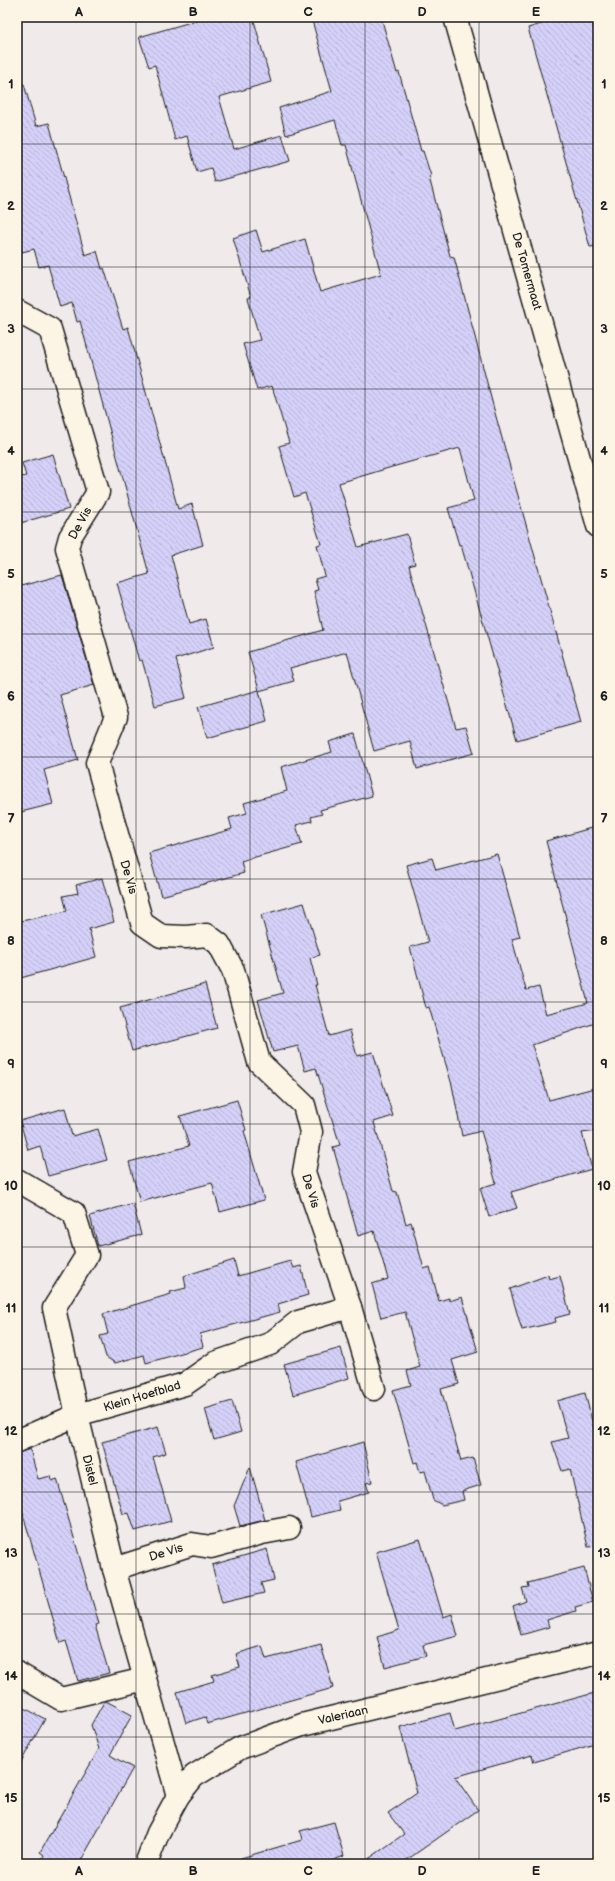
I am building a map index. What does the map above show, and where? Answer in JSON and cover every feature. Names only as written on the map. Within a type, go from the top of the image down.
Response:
[{"type":"street","name":"De Tomermaat","points":[[455,17],[598,526]]},
{"type":"street","name":"De Vis","points":[[17,311],[50,329],[98,492],[70,537],[67,548],[116,718],[97,764],[142,923],[161,936],[186,937],[207,935],[219,944],[233,970],[259,1062],[304,1105],[310,1132],[304,1172],[350,1307],[374,1389]]},
{"type":"street","name":"Distel","points":[[17,1180],[74,1213],[87,1255],[54,1308],[77,1415],[114,1569],[178,1796]]},
{"type":"street","name":"Klein Hoefblad","points":[[17,1441],[77,1415],[185,1384],[215,1363],[270,1344],[298,1322],[350,1307]]},
{"type":"street","name":"De Vis","points":[[114,1569],[192,1544],[211,1547],[262,1533],[289,1528]]},
{"type":"street","name":"Valeriaan","points":[[146,1864],[158,1833],[178,1796],[194,1776],[240,1748],[302,1725],[598,1653]]},
{"type":"street","points":[[17,1673],[60,1699],[145,1679]]},
{"type":"building","points":[[208,17],[253,17],[271,82],[219,97],[234,149],[282,135],[290,161],[215,182],[211,168],[197,172],[187,136],[175,140],[155,65],[149,67],[139,37]]},
{"type":"building","points":[[311,17],[381,17],[397,73],[399,72],[421,151],[423,151],[431,176],[429,177],[450,256],[454,257],[495,413],[581,722],[517,740],[461,545],[459,545],[448,508],[474,501],[460,448],[392,467],[339,483],[358,547],[407,534],[415,564],[409,566],[456,728],[466,726],[474,753],[417,769],[410,741],[374,751],[347,652],[290,668],[294,681],[259,691],[267,721],[207,738],[198,707],[259,690],[248,652],[323,630],[314,591],[318,590],[315,579],[325,576],[317,545],[321,544],[305,493],[294,497],[279,446],[289,443],[272,386],[257,390],[243,344],[260,340],[248,298],[251,297],[233,238],[256,230],[263,252],[305,239],[320,292],[381,274],[346,145],[342,145],[335,120],[286,135],[279,108],[332,91]]},
{"type":"building","points":[[564,17],[591,17],[598,42],[598,246],[590,247],[528,28]]},
{"type":"building","points":[[24,84],[36,126],[49,123],[85,255],[97,251],[102,269],[104,268],[123,329],[128,327],[178,509],[192,504],[203,545],[171,555],[189,624],[206,619],[214,647],[176,659],[186,698],[155,706],[142,660],[139,661],[117,583],[149,574],[80,321],[77,322],[72,303],[60,307],[48,265],[39,267],[34,249],[22,252],[17,235],[17,85]]},
{"type":"building","points":[[53,454],[69,509],[17,524],[17,478],[26,476],[22,463]]},
{"type":"building","points":[[62,575],[94,685],[60,695],[78,760],[44,770],[53,804],[17,813],[17,587]]},
{"type":"building","points":[[355,734],[372,796],[320,810],[322,814],[311,817],[312,821],[296,825],[302,844],[241,861],[244,873],[161,896],[149,853],[232,829],[229,818],[247,813],[244,803],[287,791],[281,767],[332,752],[329,742]]},
{"type":"building","points":[[598,826],[598,1022],[532,1045],[549,1100],[598,1087],[598,1131],[582,1133],[592,1169],[511,1192],[517,1208],[489,1217],[480,1188],[496,1183],[481,1131],[462,1136],[452,1085],[429,1007],[426,1008],[410,947],[428,942],[406,865],[432,858],[436,870],[497,854],[520,937],[512,939],[526,990],[539,987],[546,1014],[588,1003],[546,841]]},
{"type":"building","points":[[102,878],[114,922],[89,929],[96,957],[17,979],[17,922],[67,911],[63,896],[78,893],[76,885]]},
{"type":"building","points":[[304,903],[320,955],[310,958],[317,985],[315,985],[329,1036],[350,1030],[357,1056],[373,1052],[393,1116],[374,1122],[393,1191],[397,1192],[406,1224],[411,1222],[424,1269],[430,1267],[439,1301],[449,1298],[449,1301],[462,1297],[478,1352],[452,1360],[459,1384],[441,1389],[461,1461],[473,1458],[481,1485],[462,1491],[464,1500],[442,1505],[433,1500],[425,1471],[420,1472],[417,1462],[414,1463],[393,1390],[411,1385],[407,1371],[420,1367],[405,1312],[381,1318],[372,1284],[388,1279],[374,1231],[358,1236],[333,1147],[340,1145],[316,1068],[305,1071],[298,1046],[273,1052],[258,1000],[283,993],[261,915]]},
{"type":"building","points":[[205,984],[217,1028],[132,1051],[120,1008]]},
{"type":"building","points":[[237,1100],[246,1130],[244,1131],[264,1200],[220,1212],[212,1183],[140,1202],[129,1162],[189,1146],[180,1116]]},
{"type":"building","points":[[65,1108],[72,1136],[98,1129],[107,1160],[48,1176],[40,1146],[28,1150],[20,1121]]},
{"type":"building","points":[[133,1203],[141,1235],[98,1246],[90,1216]]},
{"type":"building","points":[[234,1260],[238,1276],[290,1261],[293,1268],[301,1266],[308,1295],[278,1304],[280,1312],[200,1334],[203,1347],[146,1363],[144,1355],[115,1363],[106,1357],[100,1336],[108,1334],[103,1314],[171,1294],[170,1292],[186,1288],[184,1276]]},
{"type":"building","points":[[548,1275],[549,1279],[560,1276],[570,1314],[555,1318],[556,1322],[522,1330],[510,1289]]},
{"type":"building","points":[[341,1348],[349,1378],[293,1395],[284,1364]]},
{"type":"building","points":[[585,1393],[598,1445],[598,1546],[588,1547],[570,1469],[562,1471],[552,1442],[568,1438],[557,1401]]},
{"type":"building","points":[[232,1401],[241,1432],[214,1440],[205,1409]]},
{"type":"building","points":[[158,1427],[166,1453],[153,1457],[171,1521],[135,1531],[129,1513],[123,1514],[102,1442]]},
{"type":"building","points":[[363,1442],[372,1482],[366,1483],[369,1492],[338,1501],[340,1510],[311,1517],[296,1462]]},
{"type":"building","points":[[30,1449],[38,1479],[51,1476],[52,1481],[57,1479],[99,1624],[95,1625],[109,1673],[78,1681],[66,1641],[60,1643],[17,1493],[17,1453]]},
{"type":"building","points":[[250,1467],[265,1520],[240,1526],[234,1506]]},
{"type":"building","points":[[420,1539],[443,1617],[452,1614],[458,1636],[423,1645],[426,1656],[385,1667],[377,1637],[399,1630],[376,1552]]},
{"type":"building","points":[[267,1549],[274,1580],[261,1583],[264,1593],[222,1603],[212,1565]]},
{"type":"building","points":[[584,1568],[593,1602],[575,1607],[576,1611],[547,1620],[549,1627],[521,1635],[513,1606],[526,1601],[522,1588],[529,1587],[528,1583]]},
{"type":"building","points":[[321,1645],[333,1688],[207,1724],[205,1717],[186,1723],[177,1692],[214,1681],[212,1675],[240,1667],[236,1654],[262,1646],[266,1659]]},
{"type":"building","points":[[598,1692],[598,1743],[534,1762],[532,1755],[455,1777],[478,1810],[401,1864],[370,1864],[367,1860],[404,1834],[388,1813],[417,1793],[400,1727],[450,1713],[455,1731]]},
{"type":"building","points":[[106,1701],[132,1715],[110,1755],[133,1768],[79,1864],[39,1864],[44,1855],[40,1852],[99,1749],[91,1725]]},
{"type":"building","points":[[17,1704],[45,1719],[17,1769]]},
{"type":"building","points":[[334,1822],[344,1856],[324,1864],[242,1864],[241,1858],[302,1840],[300,1831]]}]
